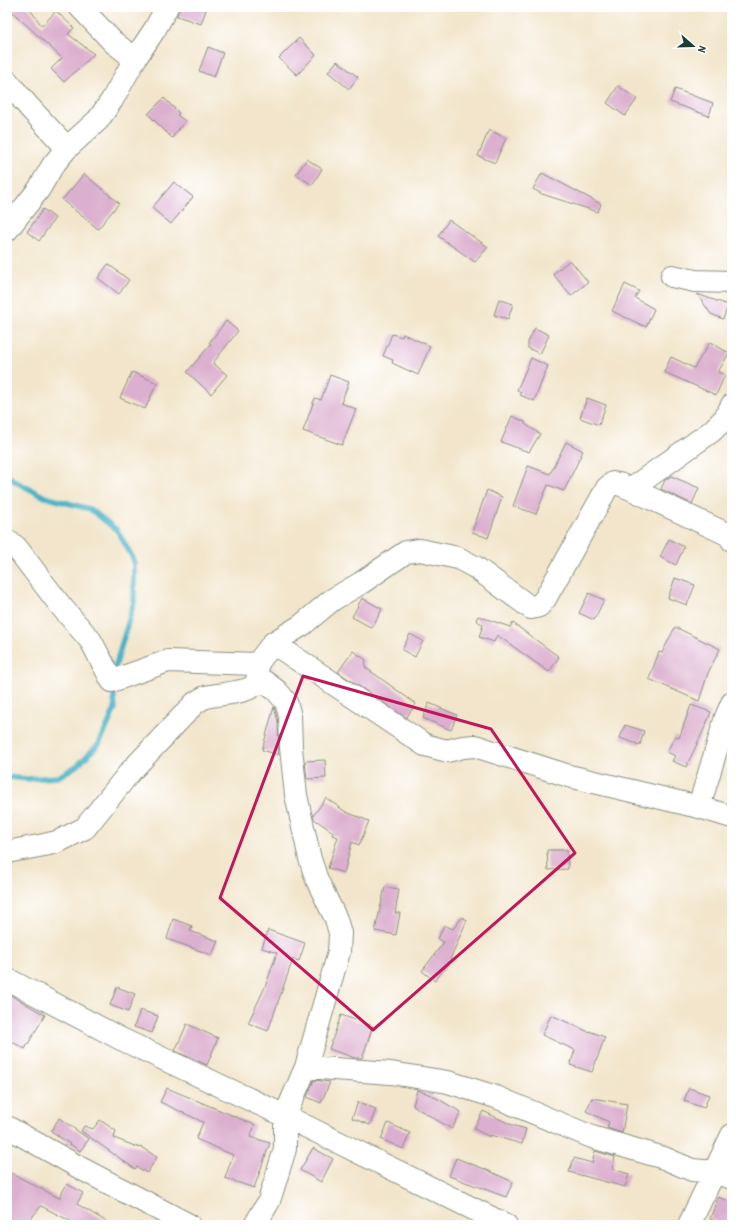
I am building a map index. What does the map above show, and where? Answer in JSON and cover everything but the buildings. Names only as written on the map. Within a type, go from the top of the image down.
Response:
[{"type":"street","points":[[80,7],[113,42],[135,59]]},
{"type":"street","points":[[7,230],[39,189],[53,165],[67,148],[98,120],[112,100],[167,7]]},
{"type":"street","points":[[7,81],[67,148]]},
{"type":"street","points":[[672,276],[695,281],[732,282]]},
{"type":"street","points":[[631,489],[712,431],[725,418],[732,405]]},
{"type":"street","points":[[7,852],[57,842],[85,828],[130,772],[195,703],[204,697],[252,687],[256,683],[258,671],[273,643],[302,625],[332,600],[361,583],[406,552],[420,550],[458,558],[475,567],[531,608],[539,606],[607,488],[613,483],[631,489],[729,535],[732,540]]},
{"type":"street","points":[[7,541],[16,547],[60,605],[91,641],[112,681],[168,662],[258,671],[277,690],[286,702],[290,716],[291,748],[296,795],[316,880],[336,919],[340,933],[339,952],[306,1067],[285,1116],[285,1150],[269,1201],[255,1225]]},
{"type":"street","points":[[273,643],[425,745],[447,751],[463,746],[475,746],[569,776],[699,807],[732,817]]},
{"type":"street","points":[[699,807],[726,717],[732,703]]},
{"type":"street","points":[[7,979],[121,1039],[285,1116],[506,1225]]},
{"type":"street","points":[[306,1067],[391,1073],[448,1082],[496,1096],[592,1137],[664,1158],[692,1170],[723,1175]]},
{"type":"street","points":[[7,1127],[84,1170],[189,1225]]},
{"type":"street","points":[[689,1225],[723,1175],[732,1135]]},
{"type":"highlighted area","points":[[303,676],[491,729],[575,853],[373,1030],[220,898]]},
{"type":"waterway","points":[[7,475],[16,482],[45,497],[90,509],[117,530],[134,560],[134,602],[114,671]]},
{"type":"waterway","points":[[7,777],[28,779],[58,777],[78,765],[99,744],[115,709],[113,686]]}]
